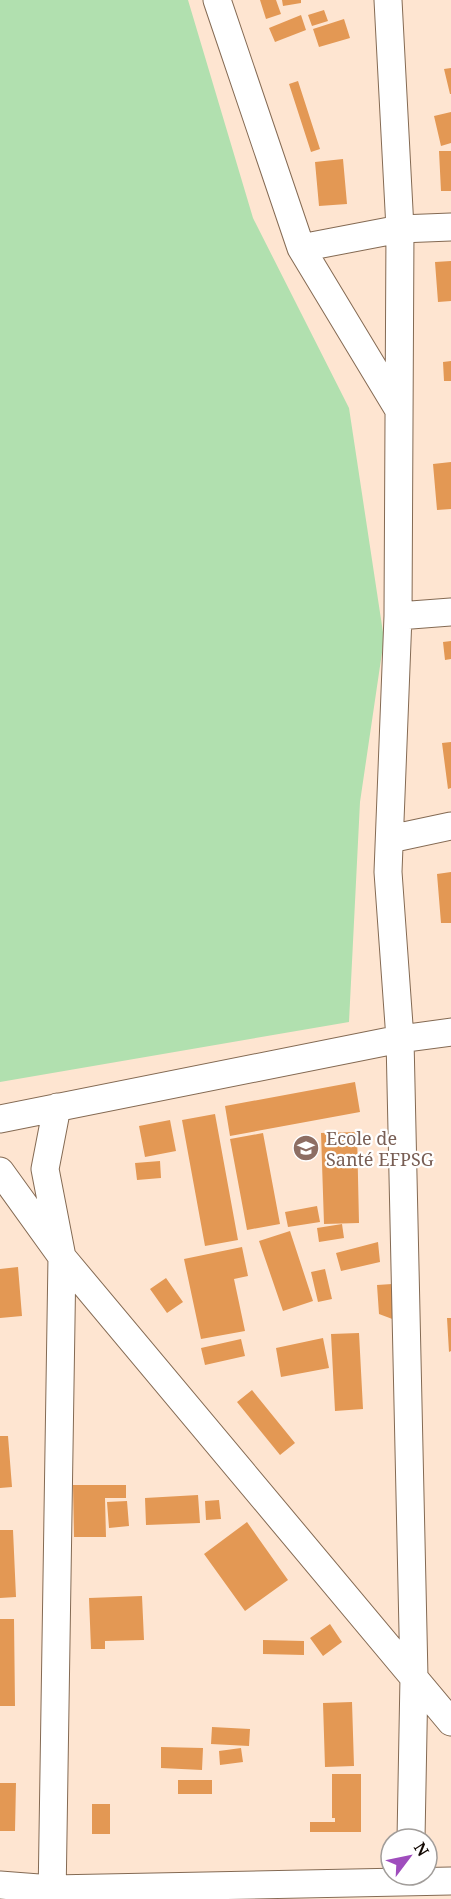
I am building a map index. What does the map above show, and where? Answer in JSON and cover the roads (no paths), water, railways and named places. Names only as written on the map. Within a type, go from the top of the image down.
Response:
[{"type":"street","points":[[217,0],[301,248],[397,407]]},
{"type":"street","points":[[388,0],[400,229],[397,407],[398,616],[388,872],[400,1039],[414,1677],[411,1827]]},
{"type":"street","points":[[301,248],[400,229],[451,227]]},
{"type":"street","points":[[398,616],[451,612]]},
{"type":"street","points":[[390,839],[451,826]]},
{"type":"street","points":[[0,1119],[400,1039],[451,1032]]},
{"type":"street","points":[[52,1894],[62,1257],[45,1169],[57,1107]]},
{"type":"street","points":[[0,1171],[62,1257],[451,1722]]},
{"type":"street","points":[[0,1885],[52,1894],[379,1886]]},
{"type":"place","name":"Ecole de Santé EFPSG","points":[[306,1148]]}]
